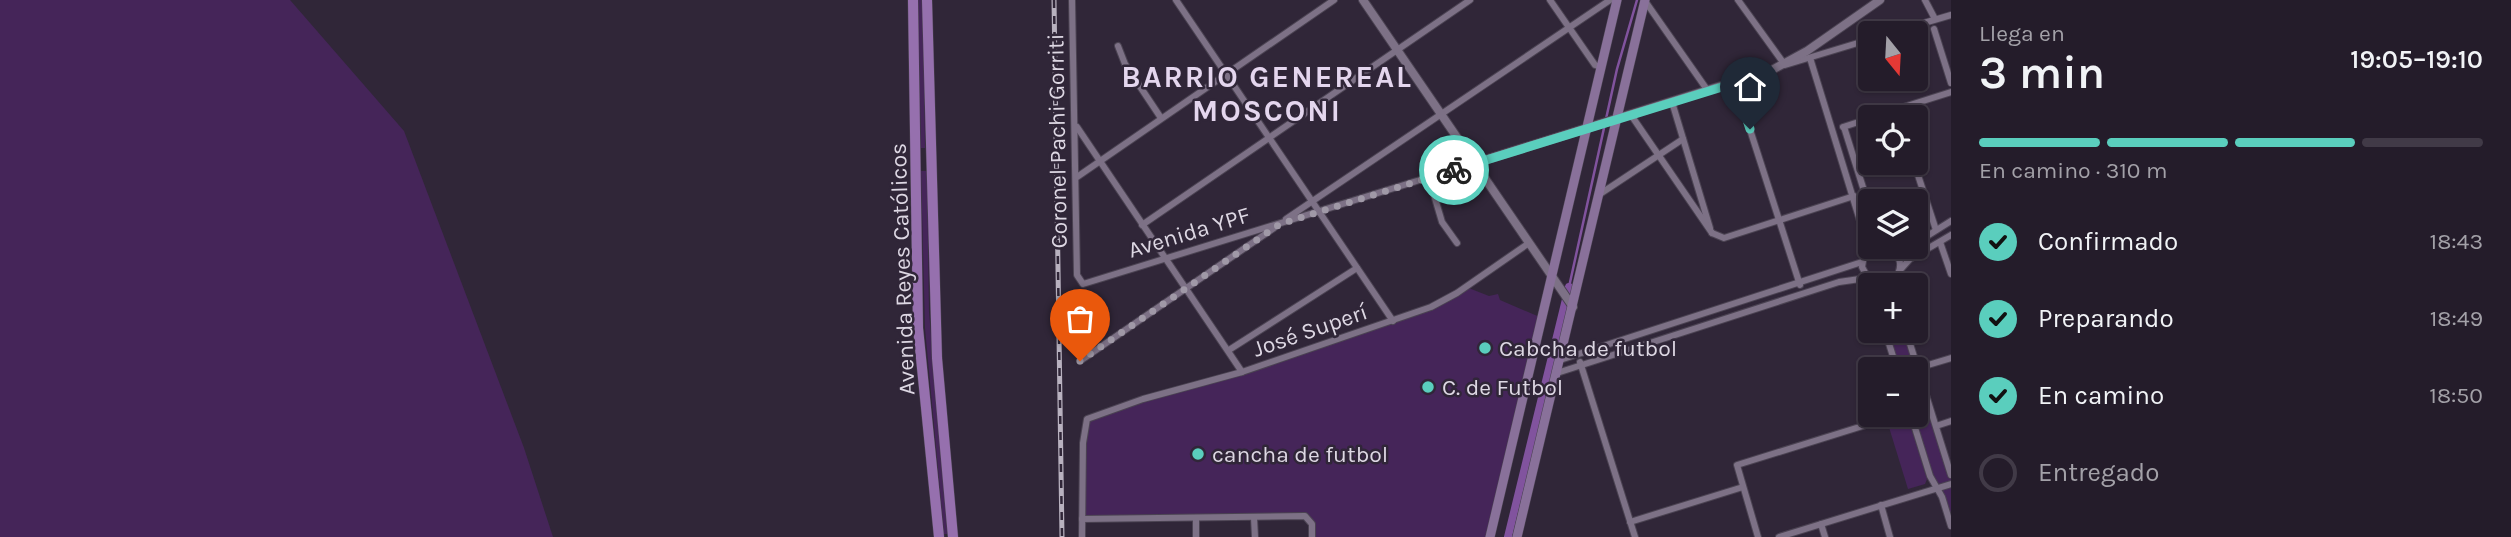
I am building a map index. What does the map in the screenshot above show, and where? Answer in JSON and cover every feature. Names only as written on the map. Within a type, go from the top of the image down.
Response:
[{"type":"main road","name":"Avenida Reyes Católicos","points":[[913,0],[918,328],[939,537]]},
{"type":"main road","name":"Avenida Reyes Católicos","points":[[927,0],[937,358],[954,537]]},
{"type":"main road","points":[[1490,537],[1617,0]]},
{"type":"main road","points":[[1517,537],[1573,307],[1613,120],[1645,0]]},
{"type":"street","name":"Coronel Pachi Gorriti","points":[[1072,0],[1079,281]]},
{"type":"street","points":[[1077,177],[1335,0]]},
{"type":"street","points":[[1363,0],[1573,307]]},
{"type":"street","points":[[1142,225],[1469,0]]},
{"type":"street","points":[[1550,0],[1595,65],[1601,67]]},
{"type":"street","points":[[1080,361],[1610,0]]},
{"type":"street","points":[[1645,0],[1708,91]]},
{"type":"street","points":[[1741,1],[1785,65],[1880,0]]},
{"type":"street","points":[[1925,0],[1936,19]]},
{"type":"street","points":[[1179,1],[1393,321]]},
{"type":"street","points":[[1928,21],[1951,15]]},
{"type":"street","points":[[1934,29],[1951,83]]},
{"type":"street","name":"Avenida YPF","points":[[1079,281],[1087,284],[1858,43]]},
{"type":"street","points":[[1118,46],[1125,64],[1161,118]]},
{"type":"street","points":[[1810,58],[1858,207]]},
{"type":"street","points":[[1735,83],[1800,285]]},
{"type":"street","points":[[1910,105],[1951,92]]},
{"type":"street","points":[[1672,102],[1712,233]]},
{"type":"street","points":[[1630,115],[1712,233],[1724,238],[1854,196]]},
{"type":"street","points":[[1833,130],[1858,122]]},
{"type":"street","points":[[1075,124],[1242,372]]},
{"type":"street","points":[[1844,127],[1863,189]]},
{"type":"street","points":[[1598,195],[1683,139]]},
{"type":"street","points":[[1918,175],[1936,230]]},
{"type":"street","points":[[1429,178],[1442,222],[1457,243]]},
{"type":"street","points":[[1928,235],[1951,221]]},
{"type":"street","points":[[1900,273],[1910,259],[1951,234]]},
{"type":"street","points":[[1940,242],[1951,274]]},
{"type":"street","name":"José Superí","points":[[1082,519],[1083,443],[1087,419],[1242,372],[1393,321],[1443,301],[1530,243]]},
{"type":"street","points":[[1560,360],[1800,285],[1865,259]]},
{"type":"street","points":[[1862,262],[1866,273]]},
{"type":"street","points":[[1229,350],[1357,268]]},
{"type":"street","points":[[1557,373],[1839,282],[1858,281]]},
{"type":"street","points":[[1694,317],[1697,327]]},
{"type":"street","points":[[1578,354],[1635,537]]},
{"type":"street","points":[[1928,365],[1951,358]]},
{"type":"street","points":[[1928,400],[1951,475]]},
{"type":"street","points":[[1936,426],[1951,421]]},
{"type":"street","points":[[1758,537],[1737,465],[1859,427]]},
{"type":"street","points":[[1915,427],[1930,476],[1951,526]]},
{"type":"street","points":[[1779,537],[1951,484]]},
{"type":"street","points":[[1630,522],[1743,487]]},
{"type":"street","points":[[1881,505],[1890,537]]},
{"type":"street","points":[[1082,537],[1082,519],[1305,516],[1311,521],[1312,537]]},
{"type":"street","points":[[1196,518],[1196,537]]},
{"type":"street","points":[[1254,518],[1255,537]]},
{"type":"street","points":[[1821,524],[1825,537]]},
{"type":"shaded area","points":[[0,0],[290,0],[404,131],[524,448],[553,537],[0,537]]},
{"type":"shaded area","points":[[918,0],[923,0],[925,148],[921,148]]},
{"type":"shaded area","points":[[921,171],[927,171],[929,312],[948,534],[944,534],[925,328]]},
{"type":"shaded area","points":[[1466,287],[1489,296],[1498,294],[1500,300],[1542,318],[1488,537],[1311,537],[1311,521],[1304,516],[1082,519],[1087,419],[1427,308]]},
{"type":"shaded area","points":[[1889,343],[1911,343],[1915,357],[1893,357]]},
{"type":"shaded area","points":[[1928,399],[1951,474],[1951,526],[1930,476],[1915,427],[1928,427]]},
{"type":"shaded area","points":[[1889,427],[1911,427],[1927,479],[1925,484],[1908,489]]},
{"type":"waterway","points":[[1569,287],[1617,69],[1637,0]]},
{"type":"waterway","points":[[1508,537],[1569,287]]},
{"type":"railway","points":[[1054,0],[1062,537]]},
{"type":"way so far","points":[[1080,361],[1280,224],[1454,170]]},
{"type":"place","name":"Cabcha de futbol","points":[[1485,348]]},
{"type":"place","name":"C. de Futbol","points":[[1428,387]]},
{"type":"place","name":"cancha de futbol","points":[[1198,454]]},
{"type":"district","name":"BARRIO GENEREAL MOSCONI","points":[[1267,94]]},
{"type":"route","points":[[1454,170],[1735,83],[1750,129]]}]
